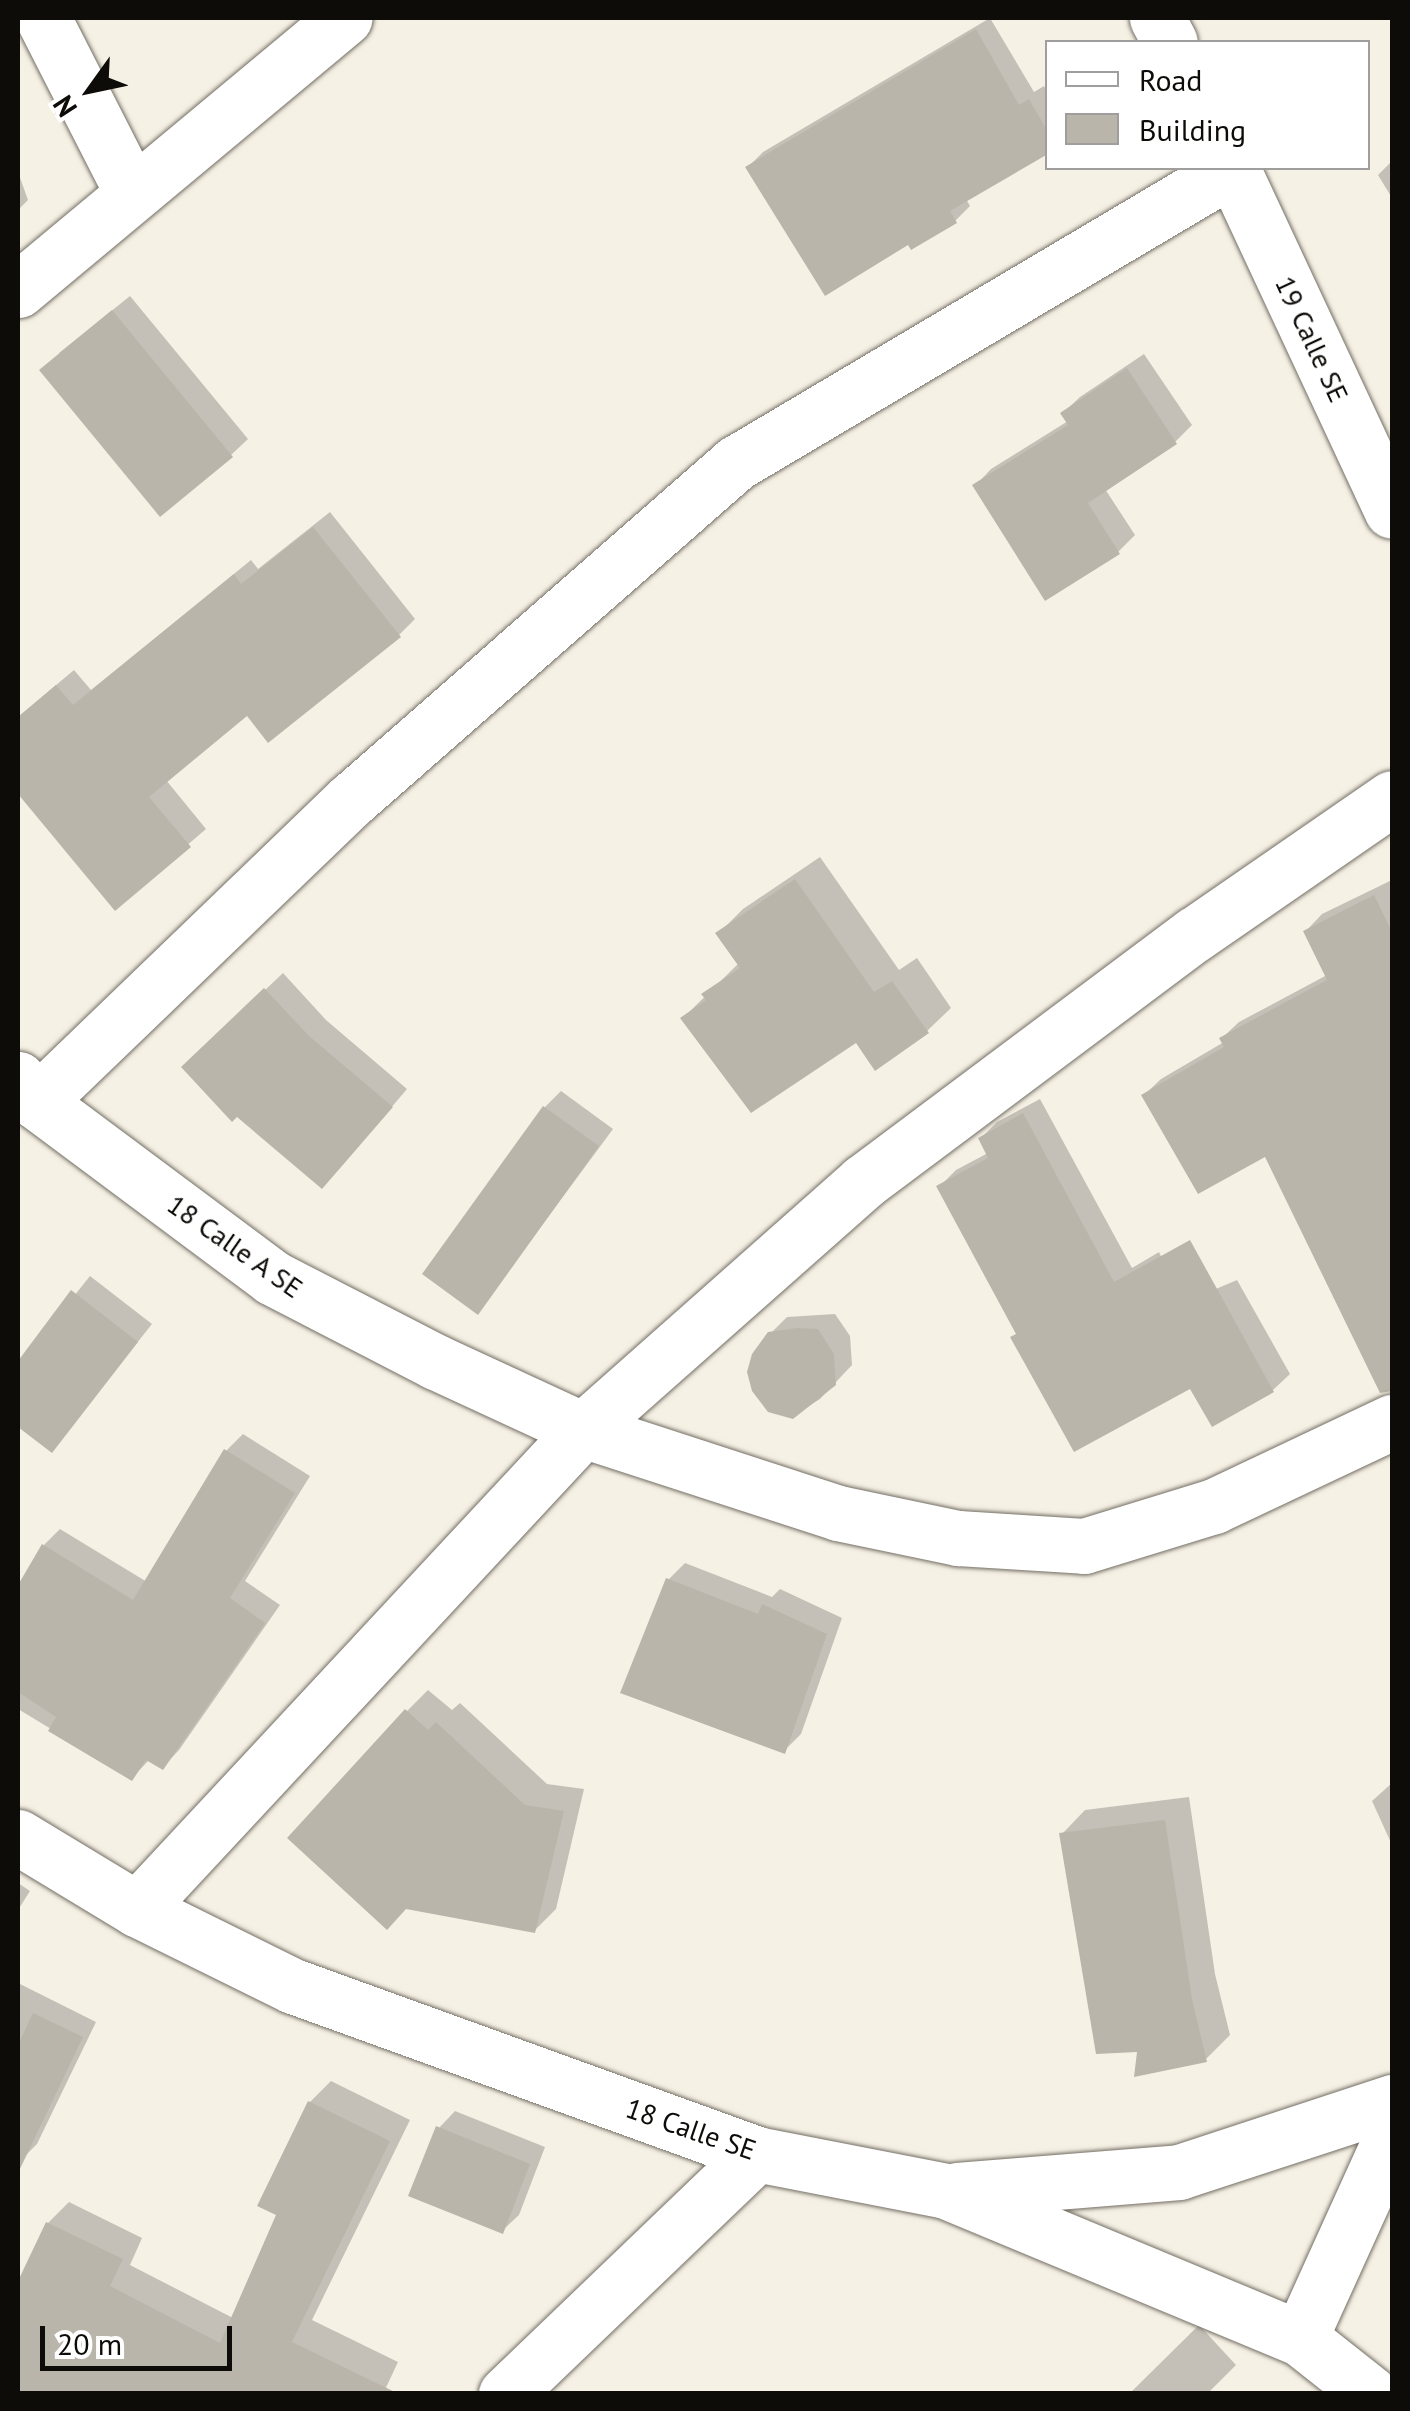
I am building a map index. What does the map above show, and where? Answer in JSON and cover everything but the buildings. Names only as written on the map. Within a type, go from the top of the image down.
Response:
[{"type":"street","points":[[43,18],[132,194]]},
{"type":"street","points":[[18,290],[345,18]]},
{"type":"street","points":[[1157,18],[1169,40]]},
{"type":"street","points":[[27,1091],[351,800],[736,463],[1229,170]]},
{"type":"street","name":"19 Calle SE","points":[[1233,170],[1392,511]]},
{"type":"street","points":[[137,1909],[584,1430],[863,1182],[1195,934],[1392,798]]},
{"type":"street","name":"18 Calle A SE","points":[[27,1091],[273,1278],[436,1362],[584,1430],[838,1512],[958,1538],[1084,1546],[1214,1506],[1392,1422]]},
{"type":"street","name":"18 Calle SE","points":[[18,1837],[137,1909],[293,1986],[756,2154],[946,2190],[1300,2338],[1371,2394]]},
{"type":"street","points":[[946,2190],[1179,2172],[1392,2102]]},
{"type":"street","points":[[1300,2338],[1392,2135]]},
{"type":"street","points":[[506,2394],[756,2154]]}]
